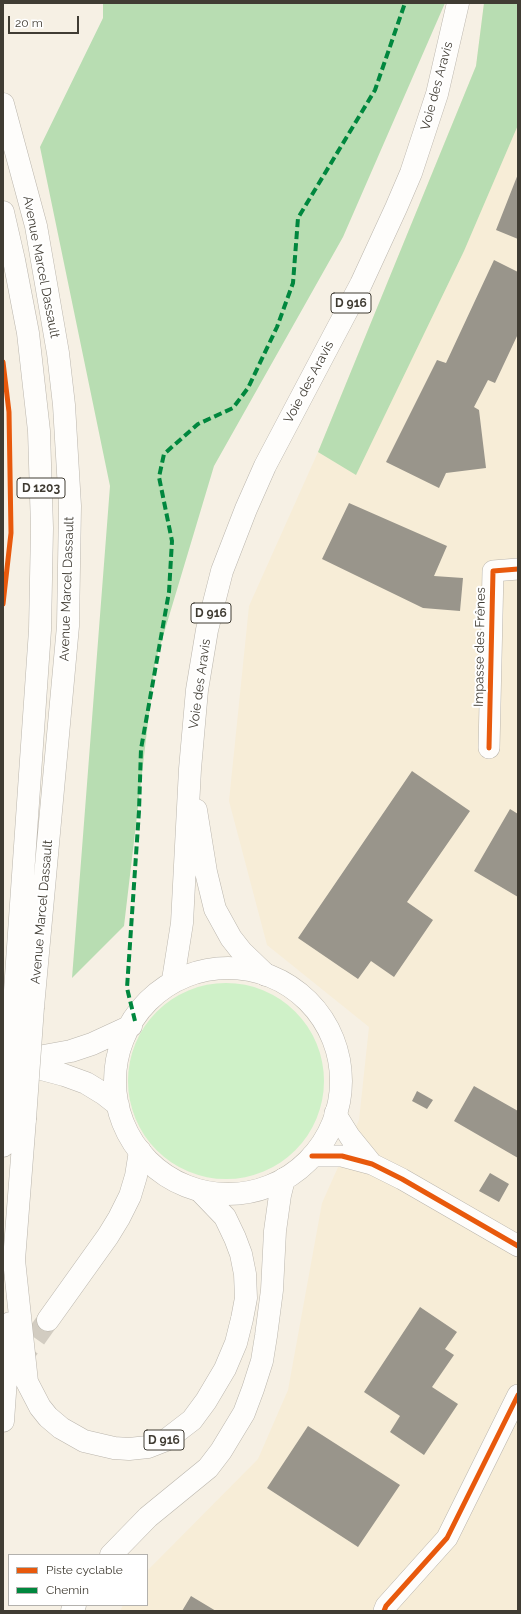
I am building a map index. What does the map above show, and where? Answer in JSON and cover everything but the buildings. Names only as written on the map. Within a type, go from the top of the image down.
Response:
[{"type":"main road","name":"Voie des Aravis","points":[[190,769],[201,666],[207,630],[222,571],[246,509],[265,466],[295,406],[361,284],[396,208],[413,166],[437,94],[458,3]]},
{"type":"main road","name":"Avenue Marcel Dassault","points":[[3,104],[36,226],[58,353],[64,405],[70,506],[68,626],[23,1006]]},
{"type":"main road","name":"Avenue Marcel Dassault","points":[[3,212],[16,267],[28,333],[39,430],[42,528],[40,630],[23,1006]]},
{"type":"main road","name":"D 916","points":[[190,769],[206,872],[215,909],[231,938],[242,952],[266,975]]},
{"type":"main road","name":"D 916","points":[[173,980],[182,923],[190,769]]},
{"type":"main road","points":[[221,967],[250,970],[266,975],[300,993],[320,1014],[328,1028],[337,1054],[340,1073],[340,1091],[335,1113],[330,1129],[312,1156],[299,1169],[284,1179],[264,1188],[243,1193],[229,1194],[200,1191],[183,1185],[152,1165],[140,1152],[130,1136],[118,1105],[116,1089],[117,1068],[124,1041],[131,1026],[144,1006],[154,995],[173,980],[203,970],[221,967]]},
{"type":"main road","name":"D 1203","points":[[3,1421],[14,1260],[15,1118],[23,1006]]},
{"type":"main road","points":[[5,1060],[38,1057],[71,1051],[92,1044],[131,1026]]},
{"type":"main road","points":[[5,1060],[64,1075],[86,1083],[118,1105]]},
{"type":"main road","name":"D 1203","points":[[3,1146],[15,1118]]},
{"type":"main road","points":[[48,1320],[108,1236],[119,1218],[130,1196],[136,1176],[140,1152]]},
{"type":"main road","points":[[111,1554],[148,1517],[208,1468],[221,1451],[244,1412],[262,1361],[272,1290],[274,1231],[284,1179]]},
{"type":"main road","name":"D 916","points":[[14,1260],[27,1382],[40,1407],[48,1417],[61,1428],[84,1441],[114,1448],[130,1449],[148,1447],[166,1440],[192,1420],[206,1401],[225,1369],[236,1343],[242,1319],[246,1298],[245,1274],[237,1244],[225,1217],[200,1191]]},
{"type":"street","name":"Impasse des Frênes","points":[[489,748],[493,571],[518,569]]},
{"type":"street","points":[[335,1113],[350,1137],[372,1164]]},
{"type":"street","points":[[312,1156],[342,1156],[372,1164],[402,1179],[518,1246]]},
{"type":"street","points":[[384,1611],[386,1606],[447,1538],[518,1395]]},
{"type":"shaded area","points":[[484,3],[518,3],[518,1611],[120,1611],[122,1606],[148,1606],[148,1570],[258,1459],[288,1390],[322,1203],[359,1120],[369,1027],[267,945],[229,801],[249,606],[318,452],[476,66]]},
{"type":"green space","points":[[103,3],[445,3],[343,237],[214,466],[155,663],[124,926],[72,978],[110,486],[40,147],[103,18]]},
{"type":"green space","points":[[484,3],[518,3],[518,125],[464,251],[356,475],[318,452],[476,66]]},
{"type":"green space","points":[[236,983],[245,984],[264,990],[281,999],[296,1011],[308,1026],[317,1043],[323,1062],[323,1100],[317,1119],[308,1136],[296,1151],[281,1163],[264,1172],[245,1178],[216,1179],[207,1178],[188,1172],[171,1163],[156,1151],[144,1136],[135,1119],[129,1100],[128,1071],[129,1062],[135,1043],[144,1026],[156,1011],[171,999],[188,990],[207,984]]},
{"type":"tunnel","points":[[16,1365],[48,1320]]},
{"type":"marked path","points":[[135,1021],[127,988],[139,811],[141,749],[169,592],[172,541],[159,477],[164,454],[198,424],[233,408],[248,388],[277,327],[293,283],[298,218],[375,90],[405,3]]},
{"type":"cycle path","points":[[3,362],[9,412],[11,533],[3,604]]},
{"type":"cycle path","points":[[489,748],[493,571],[518,569]]},
{"type":"cycle path","points":[[312,1156],[342,1156],[372,1164],[402,1179],[518,1246]]},
{"type":"cycle path","points":[[384,1611],[386,1606],[447,1538],[518,1395]]}]
